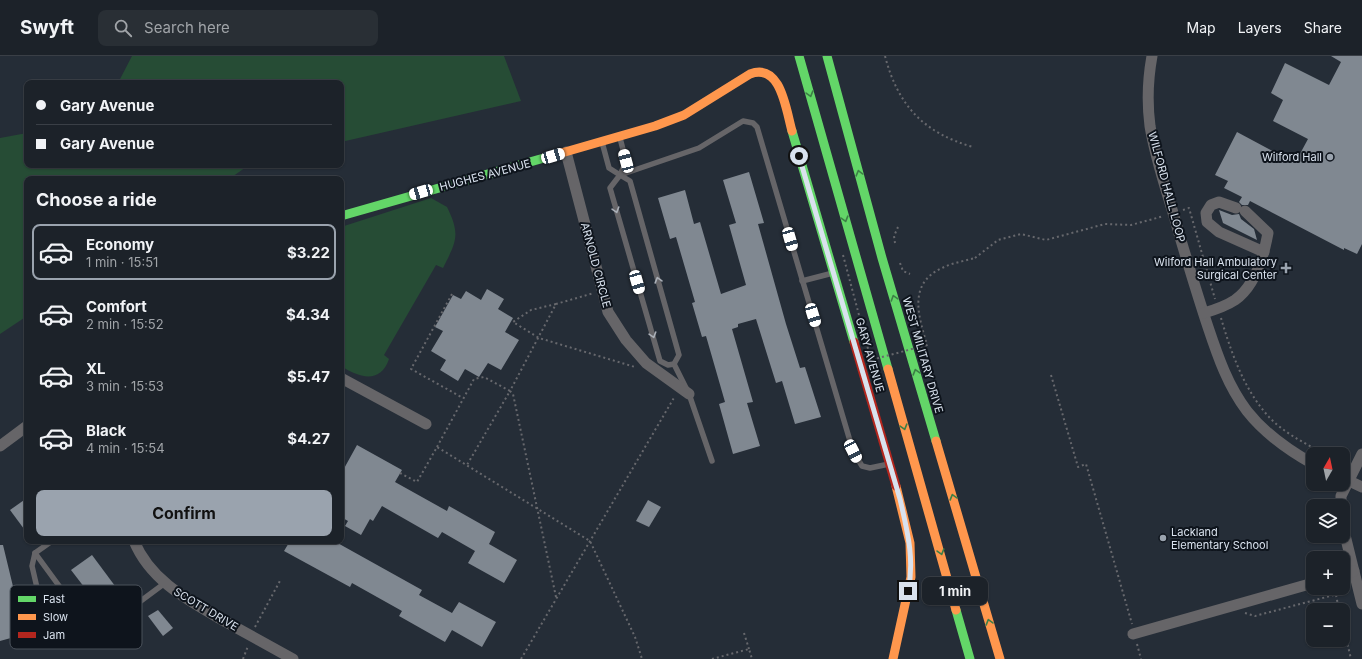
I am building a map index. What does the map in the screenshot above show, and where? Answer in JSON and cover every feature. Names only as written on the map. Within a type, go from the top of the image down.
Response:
[{"type":"main road","points":[[799,56],[970,659]]},
{"type":"main road","name":"WEST MILITARY DRIVE","points":[[827,56],[882,258],[1000,659]]},
{"type":"main road","name":"HUGHES AVENUE","points":[[344,215],[661,124],[684,115],[735,82],[758,71]]},
{"type":"main road","name":"GARY AVENUE","points":[[758,71],[768,74],[778,83],[890,464],[910,543],[911,577],[893,659]]},
{"type":"street","name":"WILFORD HALL LOOP","points":[[1152,56],[1148,95],[1150,125],[1162,178],[1223,373],[1247,412],[1274,439],[1306,460]]},
{"type":"street","name":"ARNOLD CIRCLE","points":[[566,152],[608,312],[626,340],[646,363],[689,394]]},
{"type":"street","points":[[1204,313],[1235,300],[1242,294],[1249,284],[1264,252],[1268,233],[1240,210],[1219,202],[1211,204],[1206,213],[1207,222],[1219,232],[1264,252]]},
{"type":"street","points":[[344,380],[426,424]]},
{"type":"street","points":[[0,446],[24,428]]},
{"type":"street","points":[[1350,472],[1362,454]]},
{"type":"street","points":[[1350,481],[1362,487]]},
{"type":"street","name":"SCOTT DRIVE","points":[[136,544],[150,569],[165,584],[185,599],[293,659]]},
{"type":"street","points":[[1350,576],[1358,589],[1362,604]]},
{"type":"street","points":[[1134,634],[1306,585]]},
{"type":"lane","points":[[620,175],[699,148],[743,121],[753,123],[757,127],[853,451],[862,466],[870,468],[890,464]]},
{"type":"lane","points":[[620,137],[626,161],[620,175],[610,188],[611,194],[660,361],[668,365],[674,364]]},
{"type":"lane","points":[[602,142],[609,168],[630,181],[679,355],[674,364]]},
{"type":"lane","points":[[802,281],[834,273]]},
{"type":"lane","points":[[652,367],[659,355]]},
{"type":"lane","points":[[674,364],[689,394],[712,461]]},
{"type":"lane","points":[[36,585],[32,566],[35,553],[48,544]]},
{"type":"lane","points":[[35,553],[58,585]]},
{"type":"lane","points":[[142,601],[165,584]]},
{"type":"path","points":[[885,56],[892,79],[909,110],[924,124],[941,135],[973,147]]},
{"type":"path","points":[[895,243],[894,236],[898,227]]},
{"type":"path","points":[[843,255],[871,360],[927,345],[918,311],[918,300],[924,282],[933,273],[942,268],[975,258],[998,240],[1021,234],[1046,240]]},
{"type":"path","points":[[900,263],[903,270],[910,274]]},
{"type":"path","points":[[602,291],[531,310],[513,322],[539,338],[640,368],[652,367]]},
{"type":"path","points":[[452,294],[410,369],[463,398]]},
{"type":"path","points":[[467,465],[510,391],[556,304]]},
{"type":"path","points":[[1051,375],[1078,467],[1086,464],[1142,659]]},
{"type":"path","points":[[400,473],[417,482],[474,379],[484,377],[510,391],[513,394],[556,597]]},
{"type":"path","points":[[521,659],[675,395]]},
{"type":"path","points":[[437,447],[590,541],[635,637],[642,659]]},
{"type":"path","points":[[243,659],[254,629],[281,578]]},
{"type":"path","points":[[1350,591],[1358,589]]},
{"type":"path","points":[[1242,612],[1255,616],[1336,595],[1338,603]]},
{"type":"path","points":[[744,633],[752,659]]},
{"type":"path","points":[[1348,647],[1351,659]]},
{"type":"path","points":[[712,659],[749,649]]},
{"type":"green space","points":[[132,56],[504,56],[521,101],[344,141],[344,80],[120,80]]},
{"type":"green space","points":[[24,134],[24,168],[245,168],[233,176],[24,176],[24,318],[0,334],[0,138]]},
{"type":"green space","points":[[431,198],[447,207],[454,225],[454,245],[443,268],[436,265],[384,355],[389,359],[385,367],[380,373],[374,376],[361,375],[344,368],[344,226]]},
{"type":"building","name":"Wilford Hall","points":[[1331,56],[1362,56],[1362,244],[1357,254],[1344,248],[1344,250],[1250,201],[1248,205],[1242,205],[1239,202],[1242,197],[1224,188],[1228,181],[1215,175],[1237,132],[1295,163],[1308,139],[1273,121],[1283,100],[1271,93],[1285,63],[1329,85],[1341,62]]},
{"type":"building","points":[[749,172],[764,223],[758,224],[786,324],[800,368],[805,367],[821,417],[795,424],[782,381],[776,383],[756,319],[738,324],[738,327],[732,329],[753,402],[747,403],[760,446],[733,454],[719,404],[725,402],[706,336],[702,337],[692,303],[695,302],[676,237],[670,239],[658,198],[685,190],[694,224],[700,222],[721,294],[746,285],[729,225],[736,223],[723,180]]},
{"type":"building","points":[[1219,210],[1232,215],[1239,214],[1241,219],[1254,229],[1257,240],[1223,223]]},
{"type":"building","points":[[487,289],[504,299],[498,309],[513,318],[505,332],[519,340],[501,370],[488,363],[479,377],[465,369],[458,381],[440,370],[446,360],[431,351],[443,331],[435,327],[453,295],[461,299],[466,291],[481,300]]},
{"type":"building","points":[[357,445],[402,470],[395,482],[447,511],[449,506],[495,532],[489,544],[517,560],[504,583],[468,563],[475,551],[442,532],[438,538],[382,506],[373,521],[370,519],[361,535],[345,526],[348,521],[344,519],[344,469]]},
{"type":"building","points":[[24,500],[24,529],[10,510]]},
{"type":"building","points":[[648,500],[661,507],[649,527],[636,521]]},
{"type":"building","points":[[288,544],[339,544],[422,590],[419,595],[452,613],[459,602],[496,622],[482,647],[452,630],[445,642],[399,616],[402,611],[352,583],[350,587],[284,551]]},
{"type":"building","points":[[0,545],[3,545],[13,585],[10,585],[10,638],[0,641]]},
{"type":"building","points":[[92,555],[114,585],[83,585],[71,570]]},
{"type":"building","points":[[158,610],[173,628],[163,636],[148,616]]},
{"type":"traffic: fast","points":[[799,56],[888,369]]},
{"type":"traffic: fast","points":[[827,56],[882,258],[936,441]]},
{"type":"traffic: fast","points":[[792,131],[854,342]]},
{"type":"traffic: fast","points":[[344,215],[558,154]]},
{"type":"traffic: fast","points":[[956,610],[970,659]]},
{"type":"traffic: slow","points":[[558,154],[655,126],[684,115],[750,74],[760,72],[769,75],[775,81],[780,90],[792,131]]},
{"type":"traffic: slow","points":[[888,369],[956,610]]},
{"type":"traffic: slow","points":[[936,441],[1000,659]]},
{"type":"traffic: slow","points":[[893,659],[911,577],[910,543],[896,486]]},
{"type":"traffic: jam","points":[[854,342],[896,486]]},
{"type":"place","name":"Wilford Hall","points":[[1330,157]]},
{"type":"place","name":"Wilford Hall Ambulatory Surgical Center","points":[[1286,268]]},
{"type":"place","name":"Lackland Elementary School","points":[[1163,538]]},
{"type":"route","points":[[799,156],[900,499],[910,543],[911,577],[908,591]]}]
